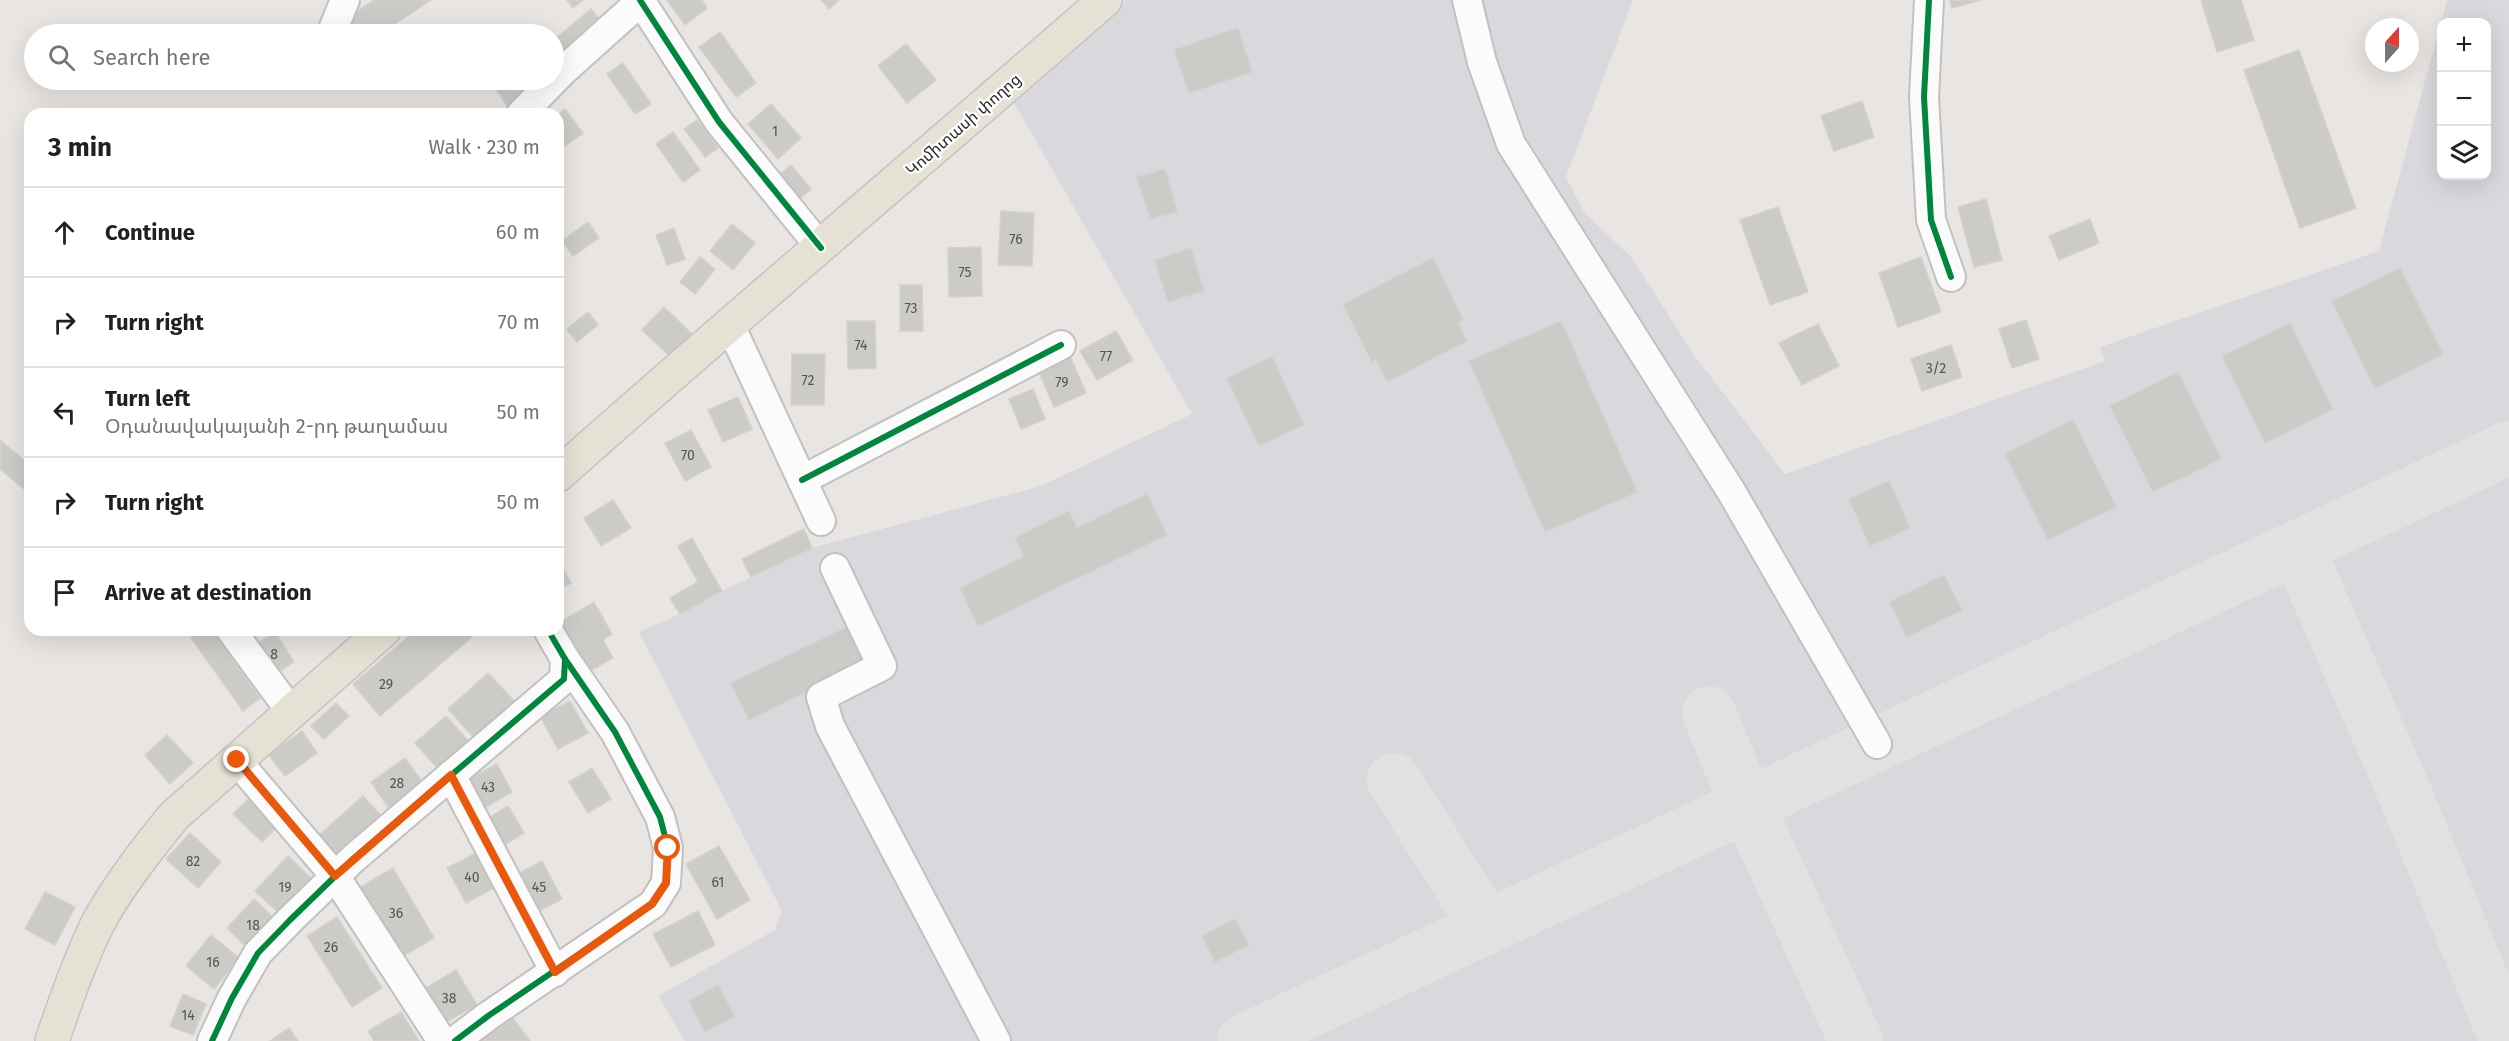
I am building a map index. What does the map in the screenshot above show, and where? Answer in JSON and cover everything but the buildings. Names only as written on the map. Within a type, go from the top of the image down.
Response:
[{"type":"main road","name":"Կոմիտասի փողոց","points":[[564,470],[729,322],[821,248],[1105,0]]},
{"type":"main road","points":[[52,1041],[65,1002],[98,924],[147,849],[174,816],[377,636]]},
{"type":"street","points":[[335,24],[345,0]]},
{"type":"street","points":[[1467,0],[1482,62],[1511,144],[1731,491],[1877,744]]},
{"type":"street","points":[[1929,0],[1924,97],[1931,220],[1952,277]]},
{"type":"street","points":[[564,70],[641,1],[719,122],[821,248]]},
{"type":"street","points":[[527,108],[544,90]]},
{"type":"street","points":[[729,322],[821,521]]},
{"type":"street","points":[[802,480],[1061,345]]},
{"type":"street","points":[[835,568],[882,666],[821,697],[830,726],[996,1041]]},
{"type":"street","points":[[235,636],[292,712]]},
{"type":"street","points":[[455,1041],[652,904],[666,883],[668,848],[660,817],[615,732],[552,636]]},
{"type":"street","points":[[212,1041],[232,998],[258,953],[335,876],[564,679],[565,659]]},
{"type":"street","points":[[237,760],[335,876],[442,1041]]},
{"type":"street","points":[[451,775],[555,972]]},
{"type":"shaded area","points":[[1126,0],[1633,0],[1566,177],[1584,212],[1631,257],[1694,355],[1785,474],[2105,361],[2100,347],[2379,251],[2437,37],[2437,180],[2491,180],[2491,18],[2442,18],[2447,0],[2509,0],[2509,1041],[685,1041],[658,996],[775,930],[782,911],[639,632],[812,548],[1041,486],[1192,414],[1012,99]]},
{"type":"taxiway","points":[[1244,1041],[2509,448]]},
{"type":"taxiway","points":[[2297,547],[2405,794],[2507,1041]]},
{"type":"taxiway","points":[[1709,713],[1747,805],[1856,1041]]},
{"type":"taxiway","points":[[1394,780],[1487,928]]},
{"type":"cycle path","points":[[640,0],[719,122],[821,248]]},
{"type":"cycle path","points":[[1929,0],[1924,97],[1931,220],[1951,277]]},
{"type":"cycle path","points":[[802,480],[1061,345]]},
{"type":"cycle path","points":[[212,1041],[232,998],[258,953],[290,920],[354,858],[564,679],[565,659],[552,636]]},
{"type":"cycle path","points":[[455,1041],[653,904],[666,883],[668,848],[660,817],[615,732],[565,659]]},
{"type":"route","points":[[237,760],[335,876],[451,775],[555,972],[652,904],[666,883],[668,848]]}]
